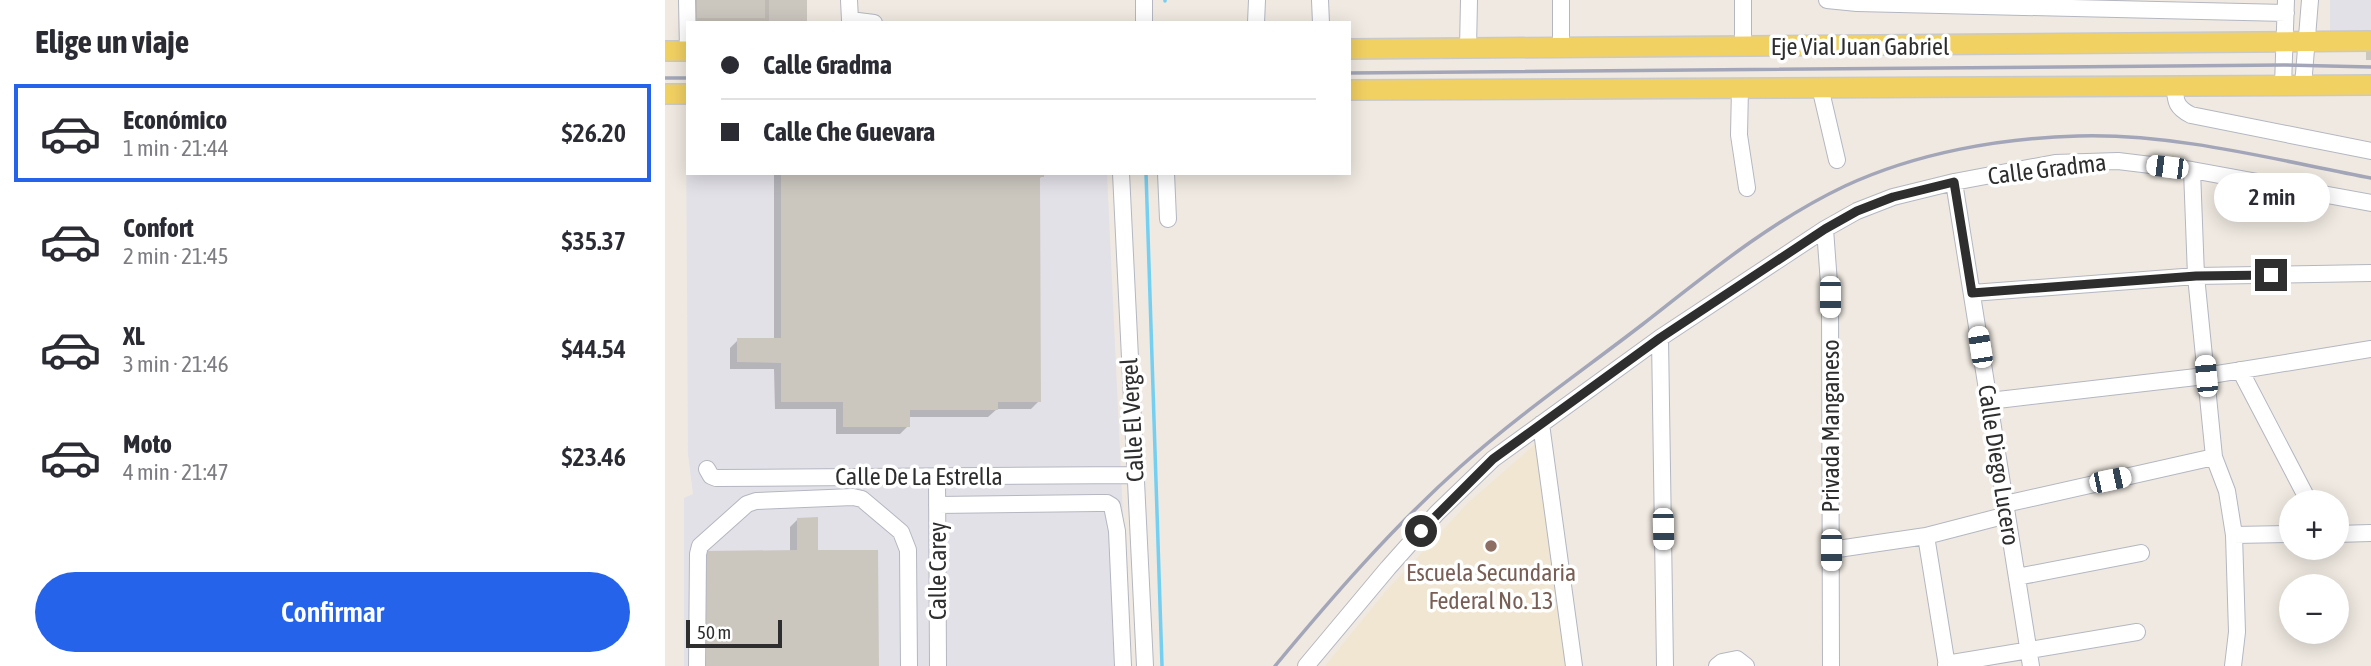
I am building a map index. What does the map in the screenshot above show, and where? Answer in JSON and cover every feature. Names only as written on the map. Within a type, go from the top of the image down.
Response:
[{"type":"main road","name":"Eje Vial Juan Gabriel","points":[[1351,49],[2371,41]]},
{"type":"main road","points":[[665,51],[686,51]]},
{"type":"main road","name":"Eje Vial Juan Gabriel","points":[[1351,90],[2371,85]]},
{"type":"main road","points":[[665,94],[686,94]]},
{"type":"street","points":[[687,0],[687,21]]},
{"type":"street","points":[[845,21],[849,0]]},
{"type":"street","points":[[1144,0],[1144,21]]},
{"type":"street","points":[[1256,21],[1257,0]]},
{"type":"street","points":[[1320,0],[1321,21]]},
{"type":"street","points":[[1468,48],[1469,0]]},
{"type":"street","points":[[1561,0],[1561,48]]},
{"type":"street","points":[[1743,0],[1743,47]]},
{"type":"street","points":[[1826,0],[2286,6],[2283,85]]},
{"type":"street","points":[[2303,86],[2310,0]]},
{"type":"street","points":[[1821,87],[1837,159]]},
{"type":"street","points":[[2175,87],[2175,102],[2181,110],[2190,115],[2371,151]]},
{"type":"street","points":[[1740,88],[1739,135],[1747,188]]},
{"type":"street","name":"Calle Gradma","points":[[1306,666],[1437,513],[1493,459],[1660,338],[1825,229],[1857,211],[1893,197],[1954,182],[2055,163],[2118,161],[2192,170],[2371,203]]},
{"type":"street","points":[[2192,170],[2196,276],[2214,457],[2227,491],[2234,535],[2237,632],[2233,666]]},
{"type":"street","name":"Calle El Vergel","points":[[1121,175],[1145,666]]},
{"type":"street","points":[[1166,175],[1168,219]]},
{"type":"street","name":"Calle Diego Lucero","points":[[1954,182],[2031,666]]},
{"type":"street","name":"Privada Manganeso","points":[[1825,229],[1830,297],[1831,666]]},
{"type":"street","points":[[1972,293],[2196,276],[2371,273]]},
{"type":"street","points":[[1660,338],[1665,666]]},
{"type":"street","points":[[1989,401],[2206,376],[2371,349]]},
{"type":"street","points":[[2240,370],[2303,490]]},
{"type":"street","points":[[1541,424],[1574,666]]},
{"type":"street","points":[[1831,550],[1926,536],[2006,509],[2214,457]]},
{"type":"street","name":"Calle De La Estrella","points":[[707,469],[711,477],[716,478],[1135,475]]},
{"type":"street","name":"Calle Carey","points":[[937,476],[938,666]]},
{"type":"street","points":[[697,666],[700,546],[747,504],[756,501],[853,497],[862,499],[901,532],[908,550],[909,666]]},
{"type":"street","points":[[937,505],[1107,503],[1112,506],[1117,531],[1123,666]]},
{"type":"street","points":[[2349,534],[2371,533]]},
{"type":"street","points":[[2234,535],[2279,534]]},
{"type":"street","points":[[1926,536],[1946,665],[2137,632]]},
{"type":"street","points":[[2017,577],[2141,553]]},
{"type":"street","points":[[1717,666],[1722,662],[1737,659],[1746,666]]},
{"type":"shaded area","points":[[2330,0],[2371,0],[2371,35],[2330,35]]},
{"type":"shaded area","points":[[686,175],[1107,175],[1130,666],[684,666],[684,498],[693,494],[688,454]]},
{"type":"shaded area","name":"Escuela Secundaria Federal No. 13","points":[[1541,439],[1570,666],[1325,666],[1387,590],[1469,502]]},
{"type":"building","points":[[697,0],[765,0],[765,18],[697,18]]},
{"type":"building","points":[[769,0],[807,0],[807,21],[769,21]]},
{"type":"building","points":[[2366,49],[2371,49],[2371,60],[2366,60]]},
{"type":"building","points":[[781,175],[1044,175],[1040,177],[1041,402],[998,402],[998,410],[910,410],[910,427],[843,427],[843,402],[781,402],[781,363],[737,362],[737,338],[781,338]]},
{"type":"building","points":[[818,517],[818,550],[878,550],[879,666],[705,666],[704,551],[797,550],[797,518]]},
{"type":"waterway","points":[[1146,175],[1162,666]]},
{"type":"railway","points":[[1351,73],[2283,65],[2371,67]]},
{"type":"railway","points":[[665,78],[686,78]]},
{"type":"railway","points":[[1275,666],[1387,538],[1482,448],[1740,249],[1791,215],[1845,186],[1872,174],[1959,149],[2019,140],[2078,136],[2114,136],[2188,143],[2371,178]]},
{"type":"place","name":"Escuela Secundaria Federal No. 13","points":[[1491,546]]},
{"type":"route","points":[[1421,531],[1493,459],[1660,338],[1825,229],[1857,211],[1893,197],[1954,182],[1972,293],[2196,276],[2271,275]]}]
